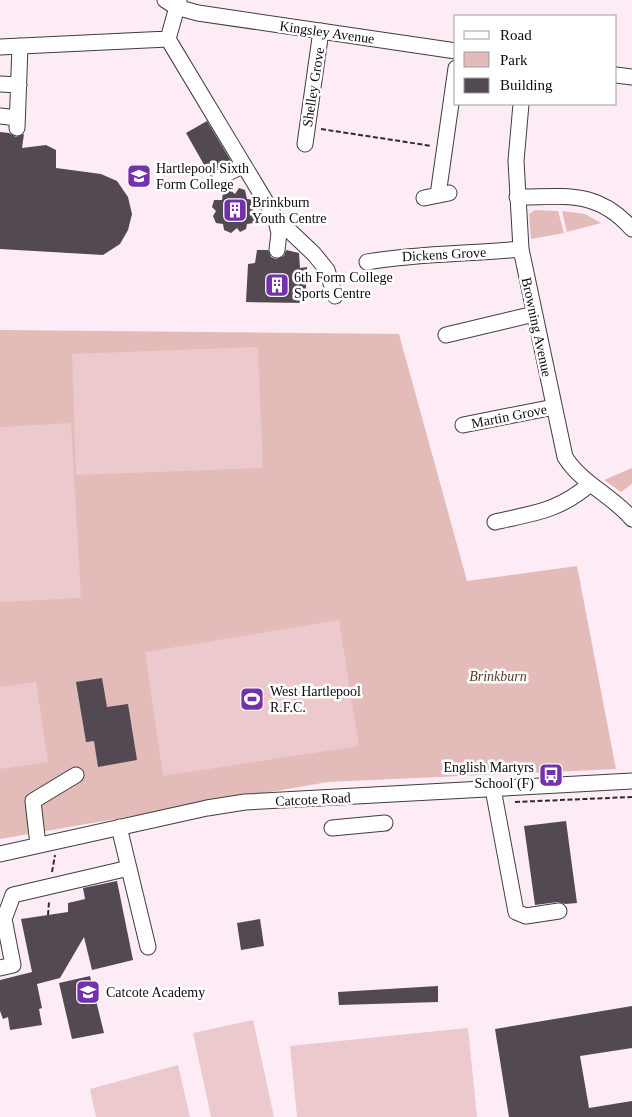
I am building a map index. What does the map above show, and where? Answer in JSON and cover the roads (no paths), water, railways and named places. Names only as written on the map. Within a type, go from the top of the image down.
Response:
[{"type":"street","name":"Kingsley Avenue","points":[[173,2],[198,13],[454,51]]},
{"type":"street","points":[[173,2],[168,39],[275,217],[314,254],[327,270],[335,296]]},
{"type":"street","name":"Shelley Grove","points":[[304,144],[321,31]]},
{"type":"street","points":[[0,47],[168,39]]},
{"type":"street","points":[[0,116],[17,123],[20,46]]},
{"type":"street","points":[[617,74],[632,77]]},
{"type":"street","points":[[437,195],[454,81]]},
{"type":"street","points":[[0,84],[18,85]]},
{"type":"street","name":"Browning Avenue","points":[[521,105],[516,161],[521,249],[565,457],[572,468],[610,498],[632,519]]},
{"type":"street","points":[[220,177],[244,165]]},
{"type":"street","points":[[517,197],[577,197],[595,201],[624,220],[632,229]]},
{"type":"street","points":[[275,217],[279,233],[277,250]]},
{"type":"street","name":"Dickens Grove","points":[[368,262],[399,256],[470,254],[521,249]]},
{"type":"street","points":[[446,335],[534,314]]},
{"type":"street","name":"Martin Grove","points":[[463,425],[554,407]]},
{"type":"street","points":[[495,522],[556,508],[574,498],[590,484]]},
{"type":"street","points":[[38,845],[33,801],[76,775]]},
{"type":"street","name":"Catcote Road","points":[[0,854],[207,808],[245,802],[494,796],[632,781]]},
{"type":"street","points":[[494,796],[516,912],[526,916],[559,911]]},
{"type":"street","points":[[332,828],[385,823]]},
{"type":"street","points":[[119,828],[148,947]]},
{"type":"street","points":[[0,968],[13,965],[4,912],[13,895],[129,868]]},
{"type":"place","name":"Hartlepool Sixth Form College","points":[[139,176]]},
{"type":"place","name":"Brinkburn Youth Centre","points":[[235,210]]},
{"type":"place","name":"6th Form College Sports Centre","points":[[277,285]]},
{"type":"place","name":"West Hartlepool R.F.C.","points":[[252,699]]},
{"type":"place","name":"English Martyrs School (F)","points":[[551,775]]},
{"type":"place","name":"Catcote Academy","points":[[88,992]]},
{"type":"park label","name":"Brinkburn","points":[[498,676]]}]
